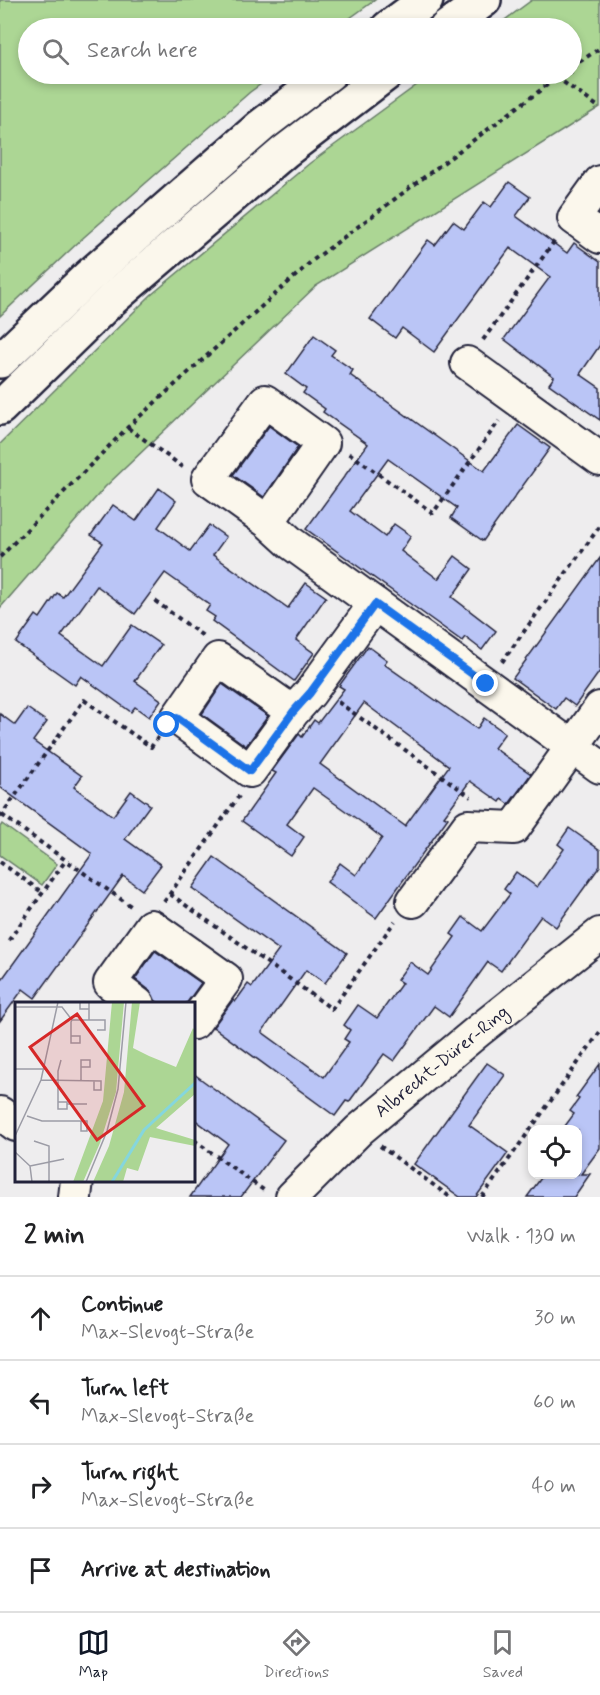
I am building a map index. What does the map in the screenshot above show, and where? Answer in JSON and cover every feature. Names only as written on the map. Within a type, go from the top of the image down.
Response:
[{"type":"highway","points":[[402,18],[426,0]]},
{"type":"highway","points":[[460,18],[484,0]]},
{"type":"highway","points":[[0,362],[88,277],[261,126],[316,84]]},
{"type":"highway","points":[[0,408],[112,299],[284,152],[373,84]]},
{"type":"street","points":[[600,182],[574,219],[600,237]]},
{"type":"street","points":[[467,363],[600,459]]},
{"type":"street","points":[[268,522],[323,443],[265,401],[208,479],[268,522],[291,543],[600,767]]},
{"type":"street","points":[[293,712],[219,659],[177,718],[250,771],[293,712],[316,686],[375,604]]},
{"type":"street","points":[[413,901],[468,826],[513,828],[600,708]]},
{"type":"street","points":[[135,1002],[110,983],[151,923],[226,979],[195,1022]]},
{"type":"street","name":"Albrecht-Dürer-Ring","points":[[292,1197],[358,1130],[600,934]]},
{"type":"street","points":[[0,1113],[15,1124]]},
{"type":"street","points":[[75,1197],[77,1182]]},
{"type":"path","points":[[582,60],[600,48]]},
{"type":"path","points":[[0,557],[128,427],[312,261],[547,84]]},
{"type":"path","points":[[566,84],[600,108]]},
{"type":"path","points":[[467,363],[567,224],[574,219]]},
{"type":"path","points":[[323,443],[335,443],[433,513],[516,398]]},
{"type":"path","points":[[128,427],[195,475],[208,479]]},
{"type":"path","points":[[486,684],[600,526]]},
{"type":"path","points":[[155,601],[218,647],[219,659]]},
{"type":"path","points":[[316,686],[479,803],[491,827]]},
{"type":"path","points":[[177,718],[167,725],[151,747],[84,700],[1,816],[66,860],[151,923],[248,783],[250,771]]},
{"type":"path","points":[[9,940],[66,860]]},
{"type":"path","points":[[0,862],[42,893]]},
{"type":"path","points":[[170,894],[332,1009],[408,904],[413,901]]},
{"type":"path","points":[[482,1197],[600,1032]]},
{"type":"path","points":[[358,1130],[450,1197]]},
{"type":"path","points":[[195,1141],[273,1197]]},
{"type":"green space","points":[[0,0],[375,0],[350,18],[18,18],[18,84],[261,84],[84,237],[0,316]]},
{"type":"green space","points":[[532,0],[600,0],[600,107],[316,286],[105,487],[0,608],[0,444],[151,295],[310,163],[418,84],[582,84],[582,18],[508,18]]},
{"type":"green space","points":[[2,824],[57,864],[42,885],[0,855],[0,827]]},
{"type":"building","points":[[509,182],[530,197],[516,216],[567,253],[574,243],[600,262],[600,345],[580,374],[600,388],[600,420],[549,384],[554,377],[504,339],[550,277],[510,248],[434,352],[402,328],[395,338],[370,319],[428,240],[435,245],[453,221],[464,229],[484,202],[491,207]]},
{"type":"building","points":[[314,335],[335,350],[331,355],[353,370],[350,375],[484,471],[518,425],[550,448],[483,541],[451,518],[457,508],[388,459],[350,511],[385,537],[394,524],[411,536],[401,551],[438,579],[455,556],[472,569],[452,597],[496,631],[482,650],[465,637],[462,641],[306,529],[368,444],[323,412],[325,409],[303,393],[306,389],[286,374]]},
{"type":"building","points":[[269,426],[298,447],[264,497],[233,475]]},
{"type":"building","points":[[159,488],[176,501],[158,527],[190,551],[209,525],[226,537],[213,555],[288,608],[306,583],[326,597],[296,640],[314,653],[294,681],[212,621],[215,617],[206,611],[210,605],[165,573],[135,614],[97,586],[61,636],[103,666],[132,625],[161,645],[135,681],[161,700],[149,717],[135,707],[131,712],[81,676],[75,685],[16,643],[36,615],[40,618],[57,593],[63,597],[103,543],[91,535],[113,505],[136,521]]},
{"type":"building","points":[[600,558],[600,671],[575,706],[564,698],[556,709],[513,678]]},
{"type":"building","points":[[368,646],[387,660],[384,664],[477,729],[484,718],[505,733],[494,748],[531,774],[509,804],[502,799],[500,802],[470,781],[444,816],[448,818],[376,918],[327,882],[340,863],[356,875],[382,838],[364,824],[313,788],[287,824],[304,837],[291,856],[242,821],[276,773],[272,771],[299,734],[302,737],[314,720],[318,723],[344,689],[339,686]],"holes":[[[364,703],[449,766],[405,826],[320,764]]]},
{"type":"building","points":[[222,684],[268,716],[246,746],[202,714]]},
{"type":"building","points":[[27,708],[47,722],[33,741],[82,776],[74,787],[113,816],[131,791],[150,805],[125,839],[161,865],[142,890],[123,876],[35,998],[23,989],[0,1021],[0,982],[92,854],[0,787],[0,714],[15,725]]},
{"type":"building","points":[[569,828],[600,850],[600,866],[556,927],[541,916],[501,971],[488,962],[449,1017],[434,1006],[394,1061],[384,1054],[349,1102],[346,1101],[335,1116],[213,1027],[248,984],[252,987],[279,950],[192,888],[214,857],[347,953],[325,983],[306,970],[262,1032],[324,1077],[349,1042],[344,1039],[350,1030],[344,1025],[358,1005],[377,1018],[402,983],[397,980],[410,962],[428,975],[455,937],[451,934],[463,917],[482,931],[510,894],[504,889],[516,872],[537,887],[564,849],[558,844]]},
{"type":"building","points":[[155,951],[201,983],[187,1002],[158,1002],[149,990],[135,979]]},
{"type":"building","points":[[487,1063],[505,1075],[469,1125],[508,1153],[476,1197],[460,1197],[414,1164]]},
{"type":"building","points":[[600,1064],[600,1148],[582,1173],[582,1125],[566,1125],[574,1114],[570,1111],[579,1099],[576,1097]]},
{"type":"building","points":[[195,1075],[284,1140],[241,1197],[190,1197],[228,1144],[195,1120]]},
{"type":"building","points":[[582,1174],[590,1174],[574,1197],[527,1197],[540,1179],[582,1179]]},
{"type":"route","points":[[167,725],[177,718],[250,771],[375,604],[486,684]]}]
